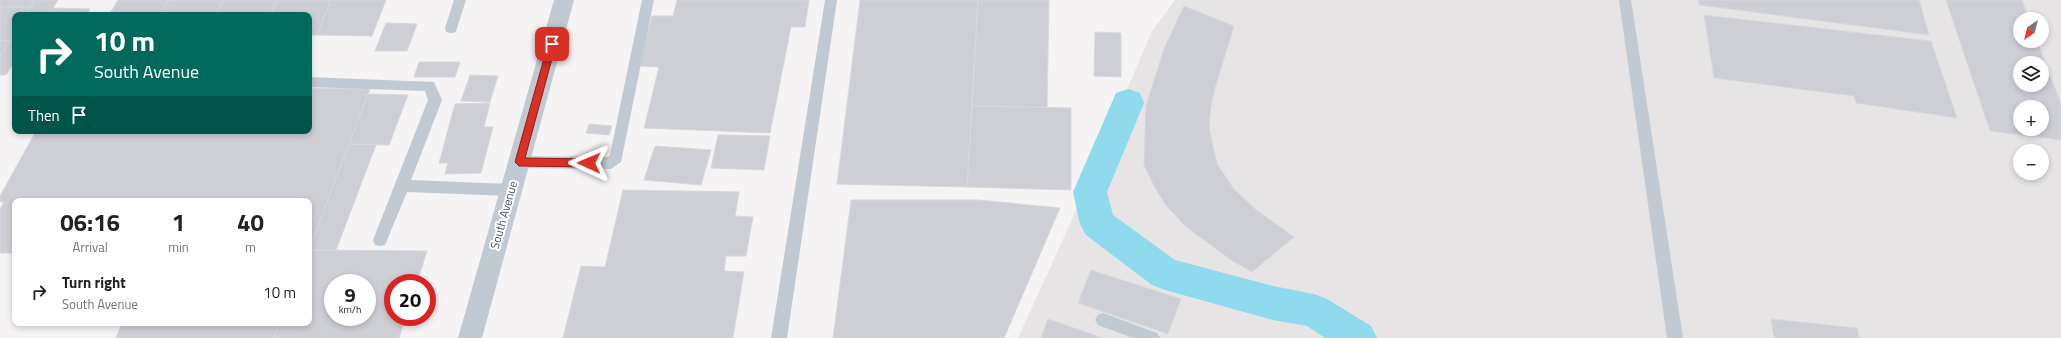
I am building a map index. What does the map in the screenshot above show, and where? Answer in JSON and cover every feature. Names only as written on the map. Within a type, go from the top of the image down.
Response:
[{"type":"street","name":"South Avenue","points":[[470,338],[564,0]]},
{"type":"lane","points":[[450,28],[460,0]]},
{"type":"lane","points":[[519,162],[611,163],[616,158],[648,0]]},
{"type":"lane","points":[[779,338],[831,0]]},
{"type":"lane","points":[[1625,0],[1675,338]]},
{"type":"lane","points":[[312,82],[429,86],[435,100],[380,240]]},
{"type":"lane","points":[[402,186],[511,190]]},
{"type":"lane","points":[[1103,320],[1152,338]]},
{"type":"shaded area","points":[[1175,0],[2061,0],[2061,338],[1018,338],[1070,224],[1152,31]]},
{"type":"building","points":[[0,0],[35,0],[30,7],[0,7]]},
{"type":"building","points":[[35,0],[58,0],[53,8],[90,9],[88,12],[28,12]]},
{"type":"building","points":[[118,0],[168,0],[162,12],[111,12]]},
{"type":"building","points":[[168,0],[223,0],[217,12],[162,12]]},
{"type":"building","points":[[223,0],[277,0],[271,12],[217,12]]},
{"type":"building","points":[[277,0],[331,0],[317,35],[312,35],[312,12],[271,12]]},
{"type":"building","points":[[331,0],[386,0],[372,36],[317,35]]},
{"type":"building","points":[[677,0],[809,0],[805,27],[791,27],[770,133],[644,128],[659,67],[638,66],[652,16],[673,16]]},
{"type":"building","points":[[860,0],[978,0],[967,187],[837,184]]},
{"type":"building","points":[[978,0],[1049,0],[1047,108],[972,106]]},
{"type":"building","points":[[1698,0],[1919,0],[1929,35],[1699,5]]},
{"type":"building","points":[[1946,0],[2022,0],[2026,12],[2013,12],[2013,48],[2040,48],[2043,56],[2013,56],[2013,92],[2049,92],[2049,72],[2061,104],[2061,140],[2029,136],[2049,136],[2049,100],[2013,100],[2013,134],[1990,131]]},
{"type":"building","points":[[1184,6],[1234,26],[1211,106],[1209,127],[1217,164],[1234,189],[1254,208],[1294,237],[1252,272],[1231,260],[1185,226],[1165,204],[1144,165],[1146,106],[1164,49]]},
{"type":"building","points":[[0,7],[30,7],[28,12],[12,12],[12,37],[10,41],[0,40]]},
{"type":"building","points":[[1704,15],[1931,41],[1957,118],[1856,103],[1854,96],[1714,78]]},
{"type":"building","points":[[386,23],[417,24],[407,51],[375,51]]},
{"type":"building","points":[[1095,32],[1121,33],[1121,77],[1094,76]]},
{"type":"building","points":[[12,37],[12,65],[6,75],[0,75],[0,56]]},
{"type":"building","points":[[0,40],[10,41],[0,56]]},
{"type":"building","points":[[419,62],[460,62],[455,77],[414,77]]},
{"type":"building","points":[[470,75],[498,76],[490,102],[461,101]]},
{"type":"building","points":[[312,88],[370,89],[312,242],[312,198],[12,198],[12,253],[0,253],[0,209],[4,202],[0,202],[0,196],[34,134],[312,134]]},
{"type":"building","points":[[368,94],[408,95],[389,145],[349,144]]},
{"type":"building","points":[[490,103],[484,127],[493,127],[481,173],[445,174],[448,163],[439,163],[455,104]]},
{"type":"building","points":[[972,106],[1071,108],[1071,190],[967,187]]},
{"type":"building","points":[[589,124],[612,126],[609,135],[586,133]]},
{"type":"building","points":[[718,135],[770,136],[764,170],[711,168]]},
{"type":"building","points":[[349,144],[376,145],[336,250],[312,250],[312,242]]},
{"type":"building","points":[[655,146],[711,150],[701,185],[644,180]]},
{"type":"building","points":[[623,190],[739,192],[735,216],[753,217],[746,256],[726,256],[724,271],[744,272],[733,338],[563,338],[581,266],[605,267]]},
{"type":"building","points":[[851,200],[979,200],[1060,208],[1004,338],[833,338]]},
{"type":"building","points":[[312,250],[427,251],[420,274],[384,274],[384,326],[403,326],[399,338],[274,338],[279,326],[312,326]]},
{"type":"building","points":[[1091,270],[1181,299],[1168,334],[1078,303]]},
{"type":"building","points":[[1048,319],[1103,338],[1041,338]]},
{"type":"building","points":[[1771,319],[1857,328],[1859,338],[1774,338]]},
{"type":"building","points":[[121,326],[279,326],[274,338],[116,338]]},
{"type":"waterway","points":[[1128,103],[1090,192],[1098,224],[1165,274],[1273,303],[1314,311],[1358,338]]},
{"type":"route","points":[[552,44],[519,162],[589,163]]}]
